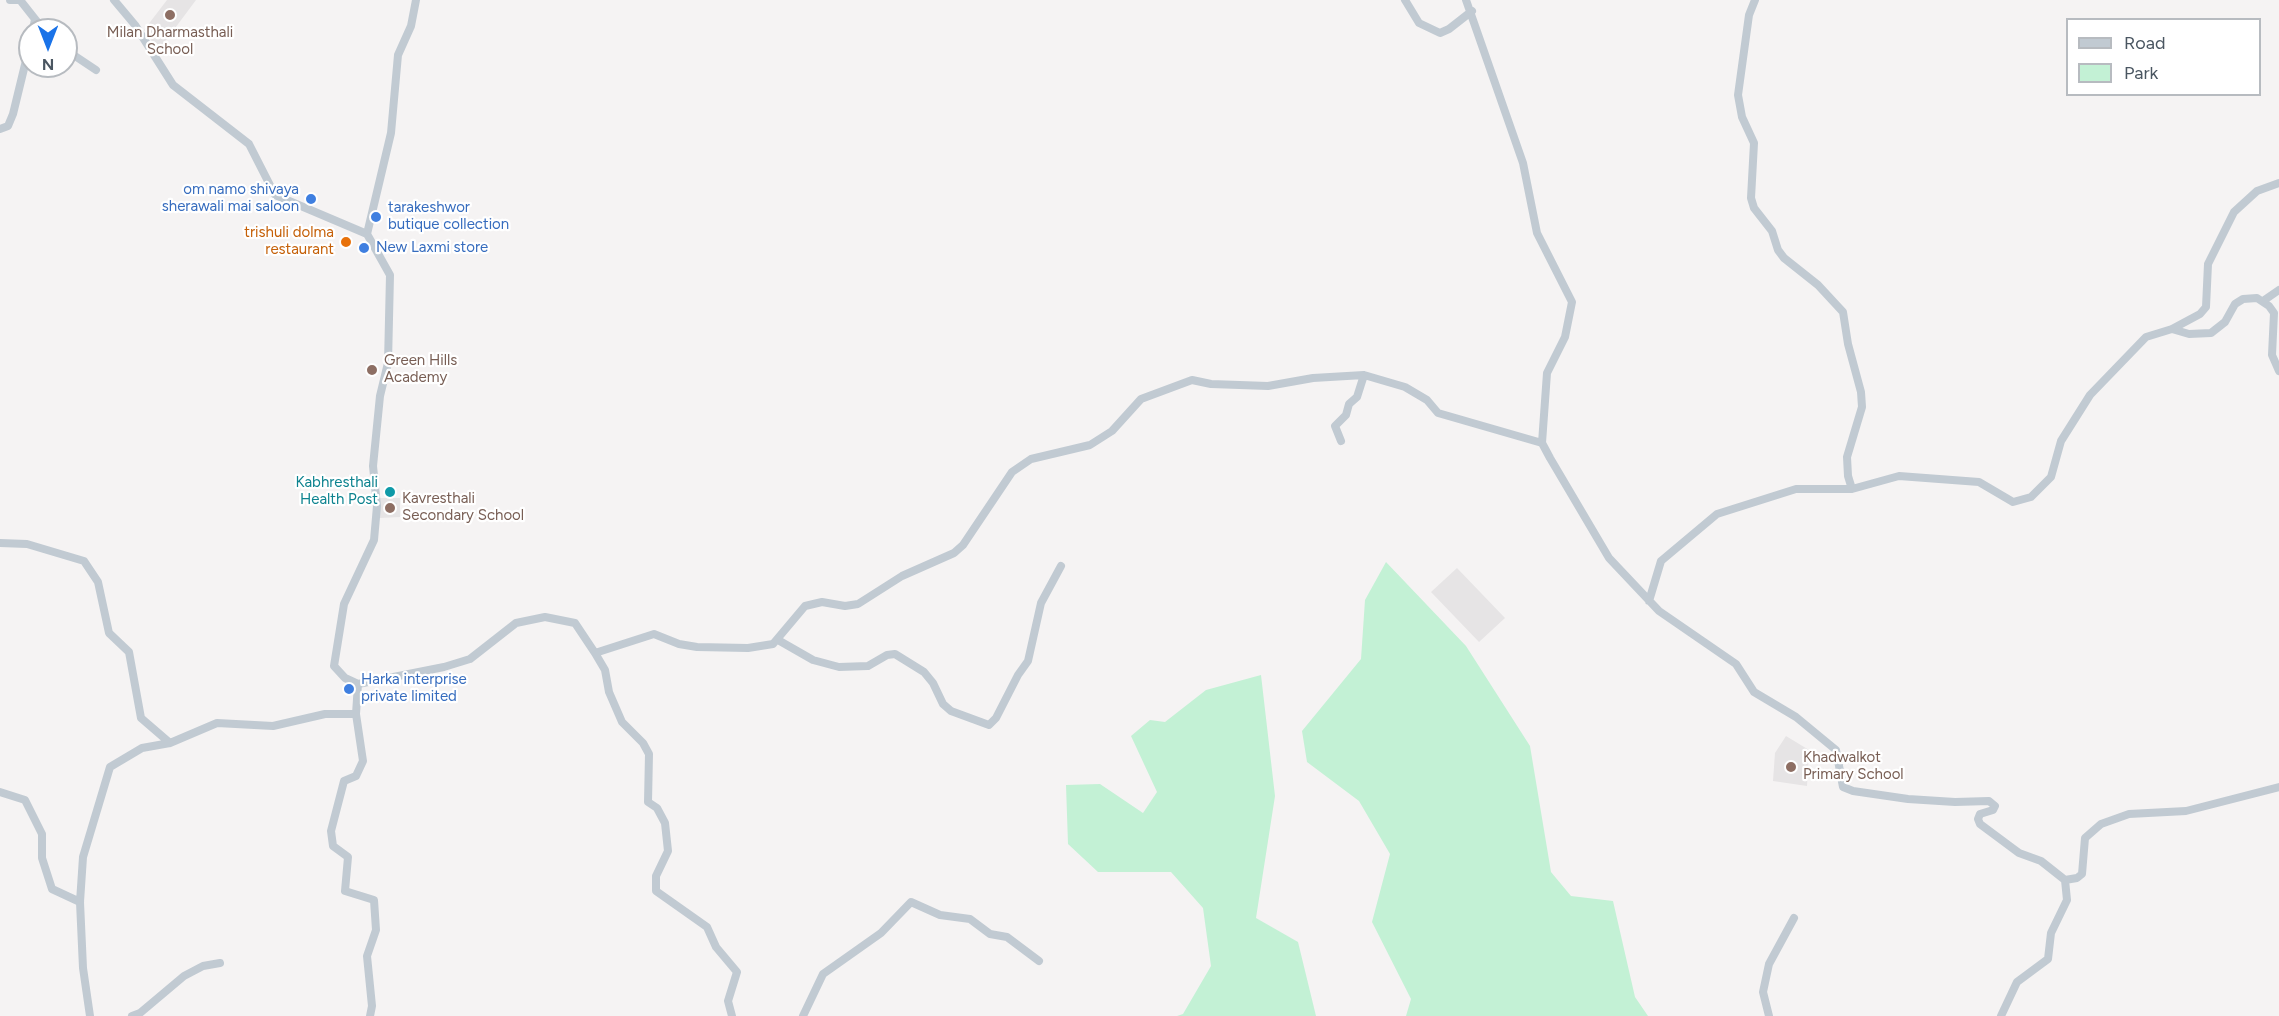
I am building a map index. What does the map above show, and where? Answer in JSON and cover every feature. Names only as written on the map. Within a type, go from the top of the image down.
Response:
[{"type":"street","points":[[10,0],[20,0],[34,18]]},
{"type":"street","points":[[114,0],[135,25],[173,85],[249,144],[275,195],[367,234],[390,275],[388,363],[380,396],[373,466],[378,506],[374,540],[344,604],[334,666],[345,678],[358,684],[444,667],[470,659],[516,623],[545,617],[575,623],[605,670],[609,692],[622,723],[643,743],[649,754],[648,802],[657,808],[665,823],[668,851],[656,876],[656,891],[707,927],[716,947],[737,972],[728,1001],[732,1016]]},
{"type":"street","points":[[367,234],[391,132],[398,55],[411,26],[416,0]]},
{"type":"street","points":[[1405,0],[1419,23],[1440,33],[1449,29],[1472,11]]},
{"type":"street","points":[[1466,0],[1472,11],[1523,163],[1537,233],[1572,302],[1565,338],[1547,373],[1542,443],[1609,558],[1649,601],[1675,623],[1736,664],[1754,692],[1796,717],[1836,750],[1843,787],[1852,791],[1908,799],[1955,802],[1989,801],[1995,806],[1993,810],[1980,814],[1978,819],[1980,824],[2019,853],[2042,861],[2065,880],[2067,900],[2051,933],[2048,960],[2017,982],[2001,1016]]},
{"type":"street","points":[[1755,0],[1749,15],[1738,94],[1742,117],[1754,143],[1751,198],[1754,208],[1772,231],[1778,250],[1784,258],[1818,285],[1843,312],[1848,344],[1861,392],[1862,407],[1847,457],[1848,476],[1852,489]]},
{"type":"street","points":[[78,58],[96,70]]},
{"type":"street","points":[[0,129],[8,126],[22,78]]},
{"type":"street","points":[[1649,601],[1661,561],[1717,514],[1796,489],[1852,489],[1899,476],[1979,482],[2013,502],[2031,497],[2051,477],[2061,441],[2090,395],[2146,338],[2172,329],[2200,314],[2206,307],[2208,264],[2234,212],[2256,191],[2279,183]]},
{"type":"street","points":[[2263,301],[2279,291]]},
{"type":"street","points":[[2172,329],[2189,334],[2211,333],[2225,322],[2235,304],[2250,298],[2263,301],[2274,313],[2272,355],[2279,371]]},
{"type":"street","points":[[595,653],[650,634],[659,634],[679,644],[697,647],[764,646],[778,640],[805,606],[822,602],[845,606],[858,604],[902,576],[954,553],[963,545],[1012,471],[1031,459],[1090,445],[1112,431],[1141,399],[1192,380],[1211,384],[1268,386],[1313,378],[1364,375],[1405,387],[1426,400],[1438,413],[1542,443]]},
{"type":"street","points":[[1341,441],[1335,426],[1357,397],[1364,375]]},
{"type":"street","points":[[0,543],[27,544],[84,561],[98,582],[109,633],[129,652],[141,718],[170,743]]},
{"type":"street","points":[[778,640],[813,660],[839,667],[868,666],[887,655],[895,654],[924,672],[933,683],[943,704],[951,711],[988,725],[996,718],[1028,661],[1041,603],[1061,566]]},
{"type":"street","points":[[358,684],[356,714],[363,761],[356,776],[344,781],[331,831],[333,846],[348,857],[345,891],[374,900],[376,930],[367,956],[372,1006],[370,1016]]},
{"type":"street","points":[[90,1016],[83,968],[80,902],[83,857],[110,767],[142,748],[170,743],[217,723],[273,726],[325,714],[356,714]]},
{"type":"street","points":[[2065,880],[2077,878],[2082,874],[2085,838],[2101,824],[2128,814],[2186,811],[2279,788]]},
{"type":"street","points":[[0,792],[25,800],[42,834],[42,858],[52,889],[80,902]]},
{"type":"street","points":[[803,1016],[823,974],[881,933],[911,902],[940,915],[970,919],[990,934],[1007,938],[1039,961]]},
{"type":"street","points":[[1769,1016],[1763,992],[1769,964],[1794,918]]},
{"type":"street","points":[[132,1016],[140,1013],[184,976],[203,966],[220,963]]},
{"type":"shaded area","name":"Milan Dharmasthali School","points":[[167,0],[196,0],[158,51],[144,30]]},
{"type":"shaded area","name":"Kavresthali Secondary School","points":[[379,498],[400,498],[400,517],[380,518]]},
{"type":"shaded area","points":[[1457,568],[1505,618],[1479,642],[1431,592]]},
{"type":"shaded area","name":"Khadwalkot Primary School","points":[[1786,736],[1809,750],[1807,786],[1773,781],[1775,753]]},
{"type":"green space","points":[[1386,562],[1466,646],[1530,746],[1551,872],[1571,896],[1613,901],[1635,997],[1648,1016],[1406,1016],[1411,999],[1372,922],[1390,854],[1359,801],[1307,762],[1302,731],[1361,659],[1365,600]]},
{"type":"green space","points":[[1261,675],[1275,796],[1256,918],[1298,942],[1316,1016],[1177,1016],[1183,1014],[1211,966],[1203,908],[1171,872],[1098,872],[1068,844],[1066,785],[1100,784],[1143,813],[1157,792],[1131,736],[1150,720],[1165,722],[1206,690]]},
{"type":"place","name":"Milan Dharmasthali School","points":[[170,15]]},
{"type":"place","name":"om namo shivaya sherawali mai saloon","points":[[311,199]]},
{"type":"place","name":"tarakeshwor butique collection","points":[[376,217]]},
{"type":"place","name":"trishuli dolma restaurant","points":[[346,242]]},
{"type":"place","name":"New Laxmi store","points":[[364,248]]},
{"type":"place","name":"Green Hills Academy","points":[[372,370]]},
{"type":"place","name":"Kabhresthali Health Post","points":[[390,492]]},
{"type":"place","name":"Kavresthali Secondary School","points":[[390,508]]},
{"type":"place","name":"Harka interprise private limited","points":[[349,689]]},
{"type":"place","name":"Khadwalkot Primary School","points":[[1791,767]]}]
